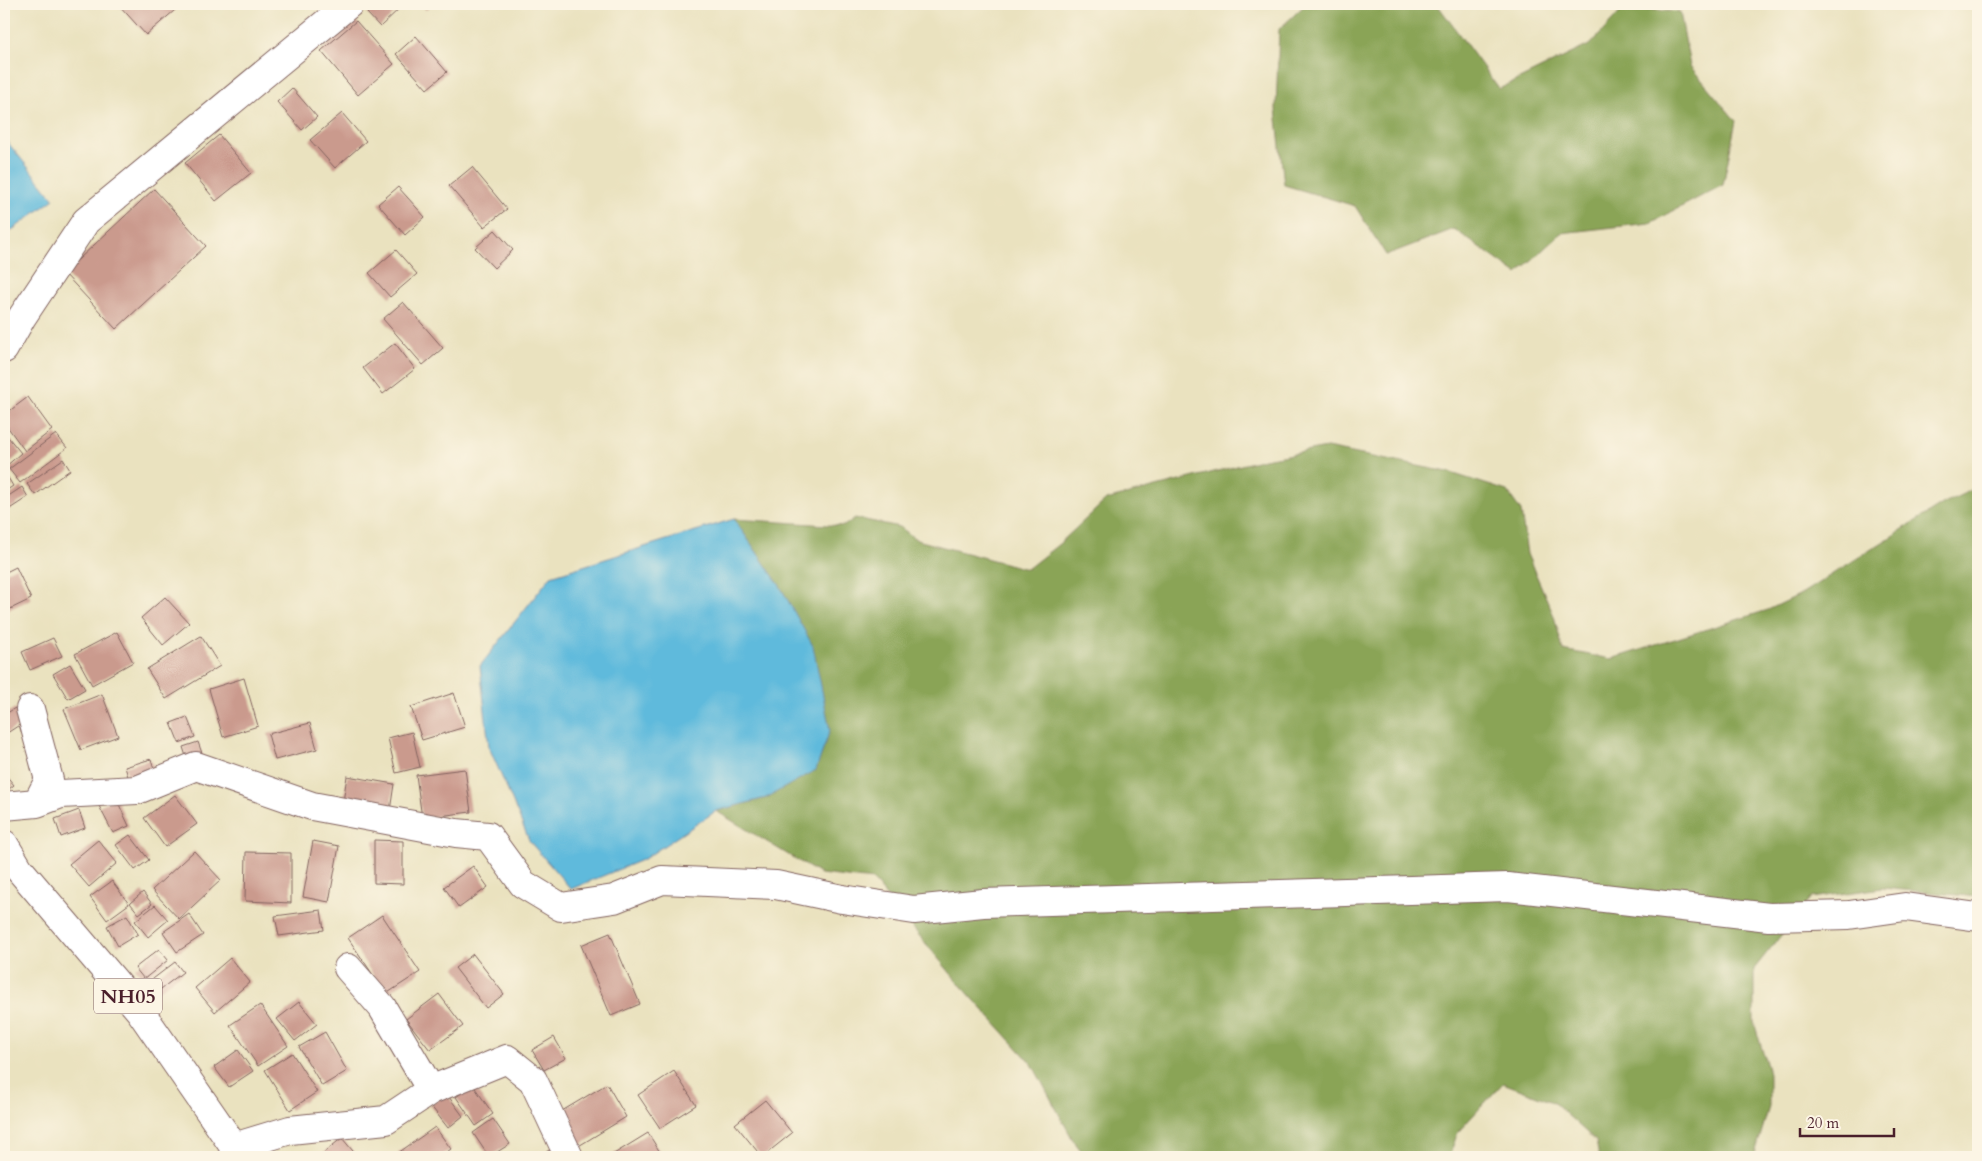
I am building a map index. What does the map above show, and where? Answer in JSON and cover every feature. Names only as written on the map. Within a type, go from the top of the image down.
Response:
[{"type":"street","points":[[4,349],[22,317],[86,221],[344,5]]},
{"type":"street","points":[[30,709],[49,780],[37,803]]},
{"type":"street","points":[[4,806],[37,803],[61,794],[137,790],[196,766],[312,806],[456,833],[488,836],[523,884],[561,907],[614,899],[662,880],[776,885],[842,899],[914,910],[983,903],[1508,887],[1769,917],[1849,915],[1905,907],[1978,917]]},
{"type":"street","name":"NH05","points":[[4,844],[19,869],[140,1011],[237,1152]]},
{"type":"street","points":[[348,968],[382,1006],[432,1090]]},
{"type":"street","points":[[237,1152],[290,1130],[386,1120],[432,1090],[507,1059],[533,1080],[569,1157]]},
{"type":"green space","points":[[1306,4],[1437,4],[1499,89],[1591,44],[1624,8],[1680,12],[1690,66],[1736,121],[1723,185],[1650,223],[1561,233],[1517,274],[1454,229],[1386,255],[1355,206],[1284,185],[1276,109],[1279,29]]},
{"type":"green space","points":[[1327,448],[1448,472],[1507,491],[1521,511],[1527,554],[1554,616],[1563,650],[1611,659],[1768,610],[1801,594],[1944,503],[1978,487],[1978,897],[1883,888],[1811,898],[1754,969],[1754,1022],[1769,1073],[1769,1107],[1754,1157],[1599,1157],[1596,1141],[1553,1102],[1503,1083],[1458,1132],[1449,1157],[1086,1157],[1073,1140],[1032,1064],[957,981],[873,880],[820,874],[716,811],[766,798],[780,586],[734,519],[844,526],[855,518],[900,527],[917,540],[1027,569],[1059,544],[1106,500],[1264,459]]},
{"type":"water","points":[[4,138],[54,199],[4,236]]},
{"type":"water","points":[[734,519],[780,586],[813,646],[830,730],[816,770],[766,798],[716,811],[644,859],[571,889],[530,842],[489,747],[480,666],[551,576]]},
{"type":"building","points":[[118,4],[182,4],[146,35]]},
{"type":"building","points":[[377,4],[400,4],[402,6],[380,27],[367,13]]},
{"type":"building","points":[[421,4],[433,4],[426,10]]},
{"type":"building","points":[[356,21],[394,64],[358,95],[321,51]]},
{"type":"building","points":[[416,36],[447,72],[427,89],[396,54]]},
{"type":"building","points":[[292,88],[317,117],[302,130],[277,102]]},
{"type":"building","points":[[342,113],[366,141],[335,168],[310,140]]},
{"type":"building","points":[[219,135],[251,173],[216,201],[185,163]]},
{"type":"building","points":[[472,167],[507,209],[484,227],[449,186]]},
{"type":"building","points":[[398,187],[425,217],[405,235],[378,204]]},
{"type":"building","points":[[154,189],[206,246],[116,329],[64,273]]},
{"type":"building","points":[[495,230],[513,250],[494,268],[475,248]]},
{"type":"building","points":[[396,250],[417,274],[390,297],[369,273]]},
{"type":"building","points":[[403,302],[443,348],[423,365],[383,319]]},
{"type":"building","points":[[395,343],[415,369],[383,394],[363,368]]},
{"type":"building","points":[[28,397],[52,430],[25,451],[4,422],[4,415]]},
{"type":"building","points":[[4,432],[21,453],[4,468]]},
{"type":"building","points":[[56,434],[67,448],[20,483],[9,469]]},
{"type":"building","points":[[63,459],[70,470],[35,495],[27,484]]},
{"type":"building","points":[[4,471],[13,486],[4,492]]},
{"type":"building","points":[[22,487],[28,497],[8,510],[4,499]]},
{"type":"building","points":[[16,567],[31,599],[4,612],[4,573]]},
{"type":"building","points":[[165,597],[189,623],[163,645],[141,618]]},
{"type":"building","points":[[117,632],[133,662],[92,685],[75,654]]},
{"type":"building","points":[[201,636],[220,666],[166,699],[147,669]]},
{"type":"building","points":[[53,638],[62,656],[30,670],[22,652]]},
{"type":"building","points":[[70,664],[85,689],[68,699],[53,674]]},
{"type":"building","points":[[244,678],[258,726],[223,737],[209,689]]},
{"type":"building","points":[[454,693],[465,727],[422,740],[411,707]]},
{"type":"building","points":[[102,694],[118,736],[81,750],[64,709]]},
{"type":"building","points":[[15,708],[24,722],[4,735],[4,715]]},
{"type":"building","points":[[187,717],[195,737],[179,743],[171,723]]},
{"type":"building","points":[[310,723],[317,749],[275,760],[268,734]]},
{"type":"building","points":[[412,732],[420,767],[396,773],[388,738]]},
{"type":"building","points":[[198,742],[208,770],[192,775],[183,747]]},
{"type":"building","points":[[151,759],[157,778],[131,786],[125,767]]},
{"type":"building","points":[[465,769],[471,812],[422,818],[416,775]]},
{"type":"building","points":[[4,773],[14,785],[4,793]]},
{"type":"building","points":[[347,776],[394,784],[390,811],[343,802]]},
{"type":"building","points":[[175,795],[197,824],[165,847],[144,818]]},
{"type":"building","points":[[116,798],[129,826],[113,833],[99,806]]},
{"type":"building","points":[[79,810],[85,828],[61,837],[55,819]]},
{"type":"building","points":[[130,835],[149,860],[135,870],[116,845]]},
{"type":"building","points":[[98,840],[117,863],[89,887],[69,864]]},
{"type":"building","points":[[374,840],[403,841],[403,884],[374,883]]},
{"type":"building","points":[[313,841],[339,846],[329,902],[303,897]]},
{"type":"building","points":[[194,851],[221,880],[179,919],[152,890]]},
{"type":"building","points":[[246,852],[291,853],[291,903],[245,901]]},
{"type":"building","points":[[473,866],[488,887],[459,908],[444,887]]},
{"type":"building","points":[[112,881],[129,904],[107,920],[90,897]]},
{"type":"building","points":[[143,892],[152,904],[139,914],[130,903]]},
{"type":"building","points":[[155,905],[168,920],[148,937],[135,921]]},
{"type":"building","points":[[321,910],[324,930],[279,936],[275,916]]},
{"type":"building","points":[[189,914],[203,935],[177,952],[163,932]]},
{"type":"building","points":[[127,915],[138,934],[118,946],[107,926]]},
{"type":"building","points":[[382,915],[420,972],[386,994],[348,938]]},
{"type":"building","points":[[610,933],[640,1004],[611,1016],[581,945]]},
{"type":"building","points":[[159,949],[168,960],[144,979],[135,968]]},
{"type":"building","points":[[473,954],[504,994],[486,1008],[455,968]]},
{"type":"building","points":[[230,958],[250,982],[215,1012],[195,988]]},
{"type":"building","points":[[175,962],[183,972],[157,992],[149,982]]},
{"type":"building","points":[[439,994],[463,1026],[430,1050],[406,1019]]},
{"type":"building","points":[[299,1002],[317,1024],[295,1041],[277,1019]]},
{"type":"building","points":[[260,1005],[288,1046],[258,1066],[230,1025]]},
{"type":"building","points":[[325,1032],[347,1071],[322,1086],[299,1047]]},
{"type":"building","points":[[554,1037],[566,1058],[544,1070],[532,1050]]},
{"type":"building","points":[[238,1050],[253,1071],[229,1087],[214,1067]]},
{"type":"building","points":[[292,1053],[317,1092],[290,1110],[265,1070]]},
{"type":"building","points":[[674,1071],[696,1105],[660,1128],[638,1095]]},
{"type":"building","points":[[607,1084],[626,1117],[577,1147],[557,1114]]},
{"type":"building","points":[[473,1085],[493,1114],[476,1126],[456,1097]]},
{"type":"building","points":[[446,1093],[463,1116],[448,1128],[430,1105]]},
{"type":"building","points":[[765,1100],[792,1133],[762,1157],[735,1124]]},
{"type":"building","points":[[493,1119],[510,1144],[489,1157],[473,1133]]},
{"type":"building","points":[[435,1127],[451,1149],[440,1157],[401,1157],[398,1153]]},
{"type":"building","points":[[648,1133],[663,1157],[609,1157]]},
{"type":"building","points":[[342,1138],[358,1157],[318,1157]]},
{"type":"building","points":[[549,1150],[555,1157],[539,1157]]}]
